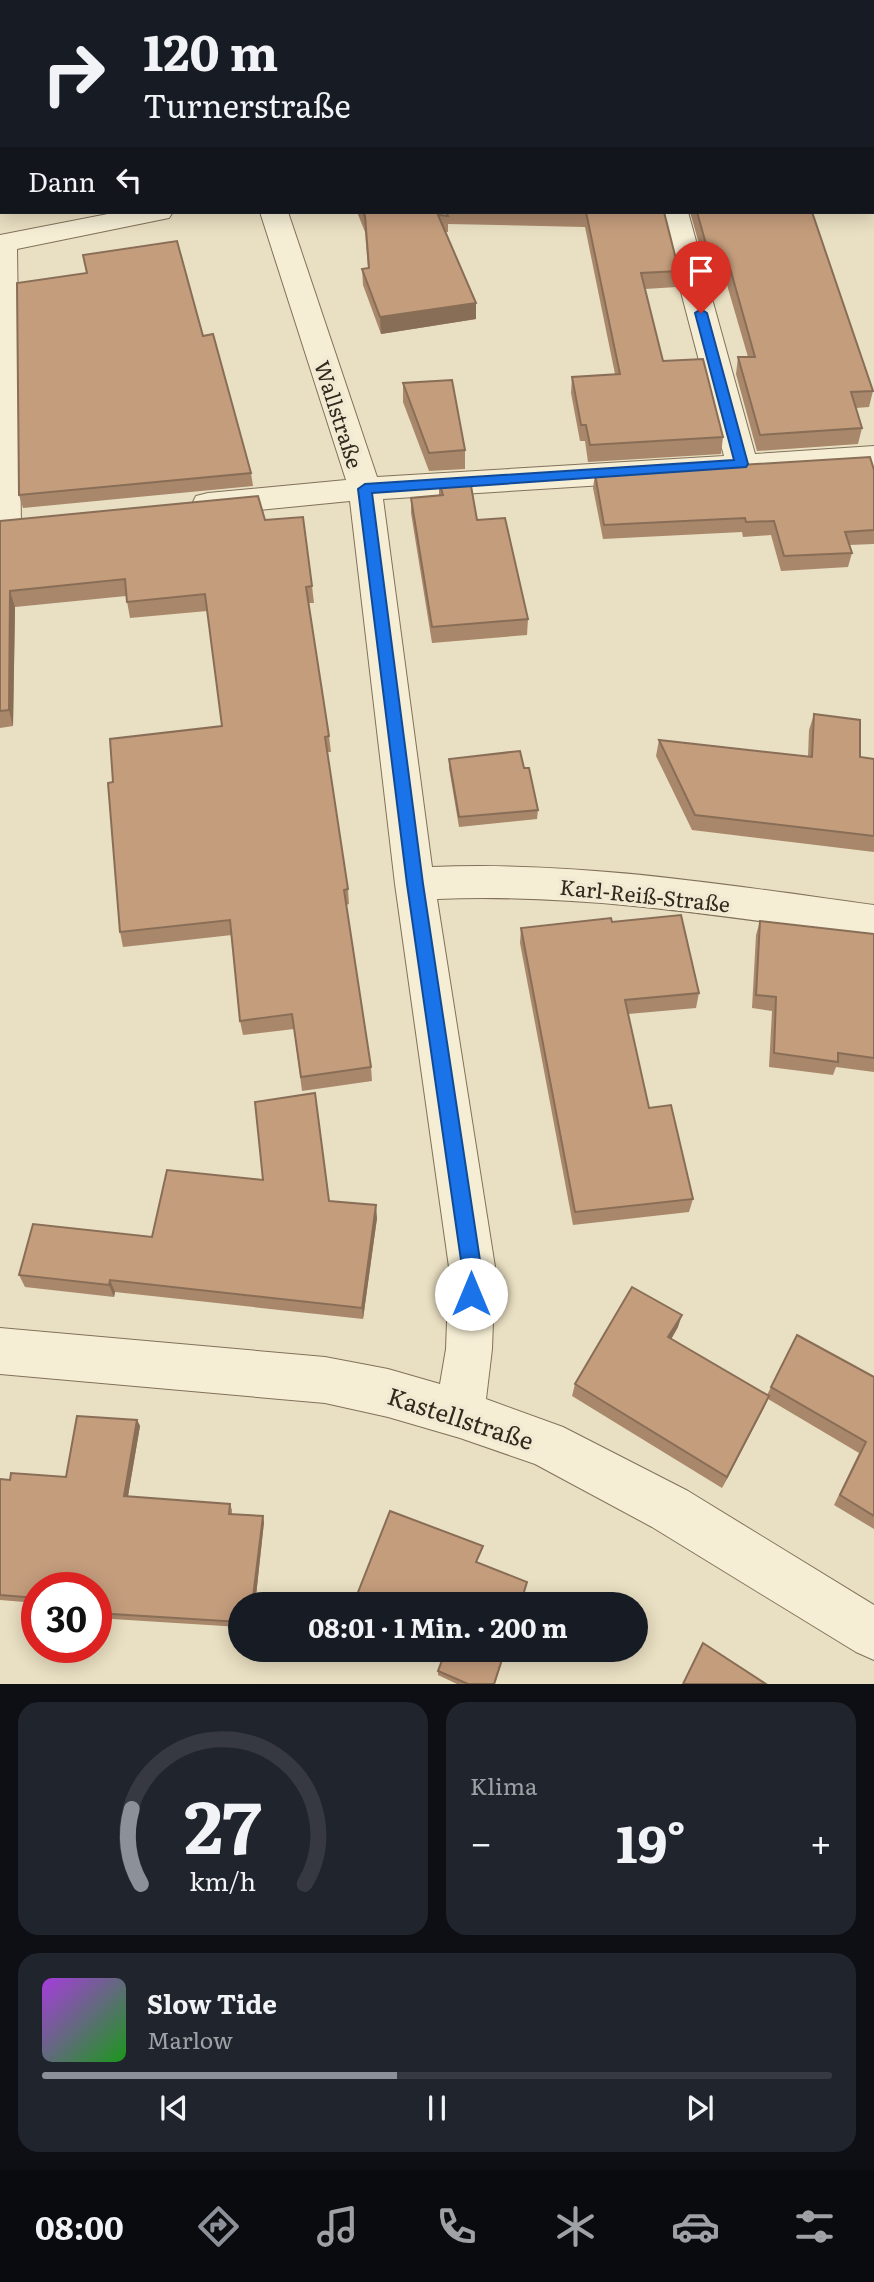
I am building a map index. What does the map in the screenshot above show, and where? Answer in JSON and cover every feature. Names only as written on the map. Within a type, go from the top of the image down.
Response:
[{"type":"street","points":[[12,523],[1,244],[149,214]]},
{"type":"street","name":"Wallstraße","points":[[275,214],[365,489],[415,884],[472,1267],[469,1349],[460,1414]]},
{"type":"street","points":[[675,214],[741,464]]},
{"type":"street","points":[[185,506],[365,489],[874,457]]},
{"type":"street","name":"Karl-Reiß-Straße","points":[[415,884],[469,880],[527,882],[674,895],[874,921]]},
{"type":"street","name":"Kastellstraße","points":[[0,1351],[325,1380],[388,1393],[460,1414],[546,1444],[670,1509],[874,1634]]},
{"type":"building","points":[[364,214],[447,214],[448,216],[438,215],[476,303],[380,317],[362,269],[369,268]]},
{"type":"building","points":[[586,214],[665,214],[679,271],[641,273],[663,361],[703,359],[723,437],[590,445],[586,425],[581,425],[572,377],[620,374]]},
{"type":"building","points":[[698,214],[813,214],[873,391],[851,392],[862,428],[760,435],[738,357],[755,357],[730,268],[713,269]]},
{"type":"building","points":[[177,241],[203,336],[213,334],[251,473],[19,495],[17,283],[87,273],[83,255]]},
{"type":"building","points":[[452,380],[465,450],[429,453],[403,383]]},
{"type":"building","points":[[870,457],[874,470],[874,530],[845,532],[852,553],[784,556],[774,521],[746,522],[745,518],[604,525],[595,474]]},
{"type":"building","points":[[470,480],[477,520],[505,518],[528,619],[432,627],[411,498],[443,495],[439,482]]},
{"type":"building","points":[[258,496],[265,520],[303,517],[312,586],[306,587],[329,736],[325,737],[348,889],[344,890],[371,1067],[301,1077],[292,1014],[240,1021],[230,920],[120,932],[108,783],[113,782],[110,739],[222,726],[205,594],[127,602],[125,579],[10,591],[9,710],[0,711],[0,521]]},
{"type":"building","points":[[814,714],[860,720],[860,757],[874,759],[874,836],[695,815],[659,740],[812,757]]},
{"type":"building","points":[[520,751],[524,768],[529,768],[538,810],[459,817],[449,759]]},
{"type":"building","points":[[681,915],[699,993],[625,1000],[649,1108],[671,1105],[693,1199],[575,1212],[521,928],[611,918],[612,922]]},
{"type":"building","points":[[760,921],[874,934],[874,1058],[838,1053],[838,1062],[774,1053],[776,997],[756,995]]},
{"type":"building","points":[[315,1093],[329,1201],[376,1205],[362,1308],[110,1280],[109,1285],[19,1275],[33,1224],[152,1237],[167,1170],[263,1180],[255,1102]]},
{"type":"building","points":[[632,1287],[682,1315],[668,1337],[769,1396],[727,1477],[575,1384]]},
{"type":"building","points":[[797,1335],[874,1377],[874,1516],[840,1495],[866,1442],[771,1387]]},
{"type":"building","points":[[77,1416],[137,1420],[124,1496],[230,1504],[229,1514],[263,1516],[254,1592],[228,1592],[228,1621],[112,1614],[112,1572],[21,1572],[21,1597],[0,1595],[0,1479],[10,1480],[11,1473],[66,1477]]},
{"type":"building","points":[[390,1511],[483,1546],[476,1562],[527,1582],[524,1592],[358,1592]]},
{"type":"building","points":[[703,1643],[766,1684],[683,1684]]},
{"type":"building","points":[[441,1662],[501,1662],[494,1684],[468,1684],[438,1671]]},
{"type":"route","points":[[471,1294],[472,1267],[415,884],[365,489],[741,464],[701,313]]}]
